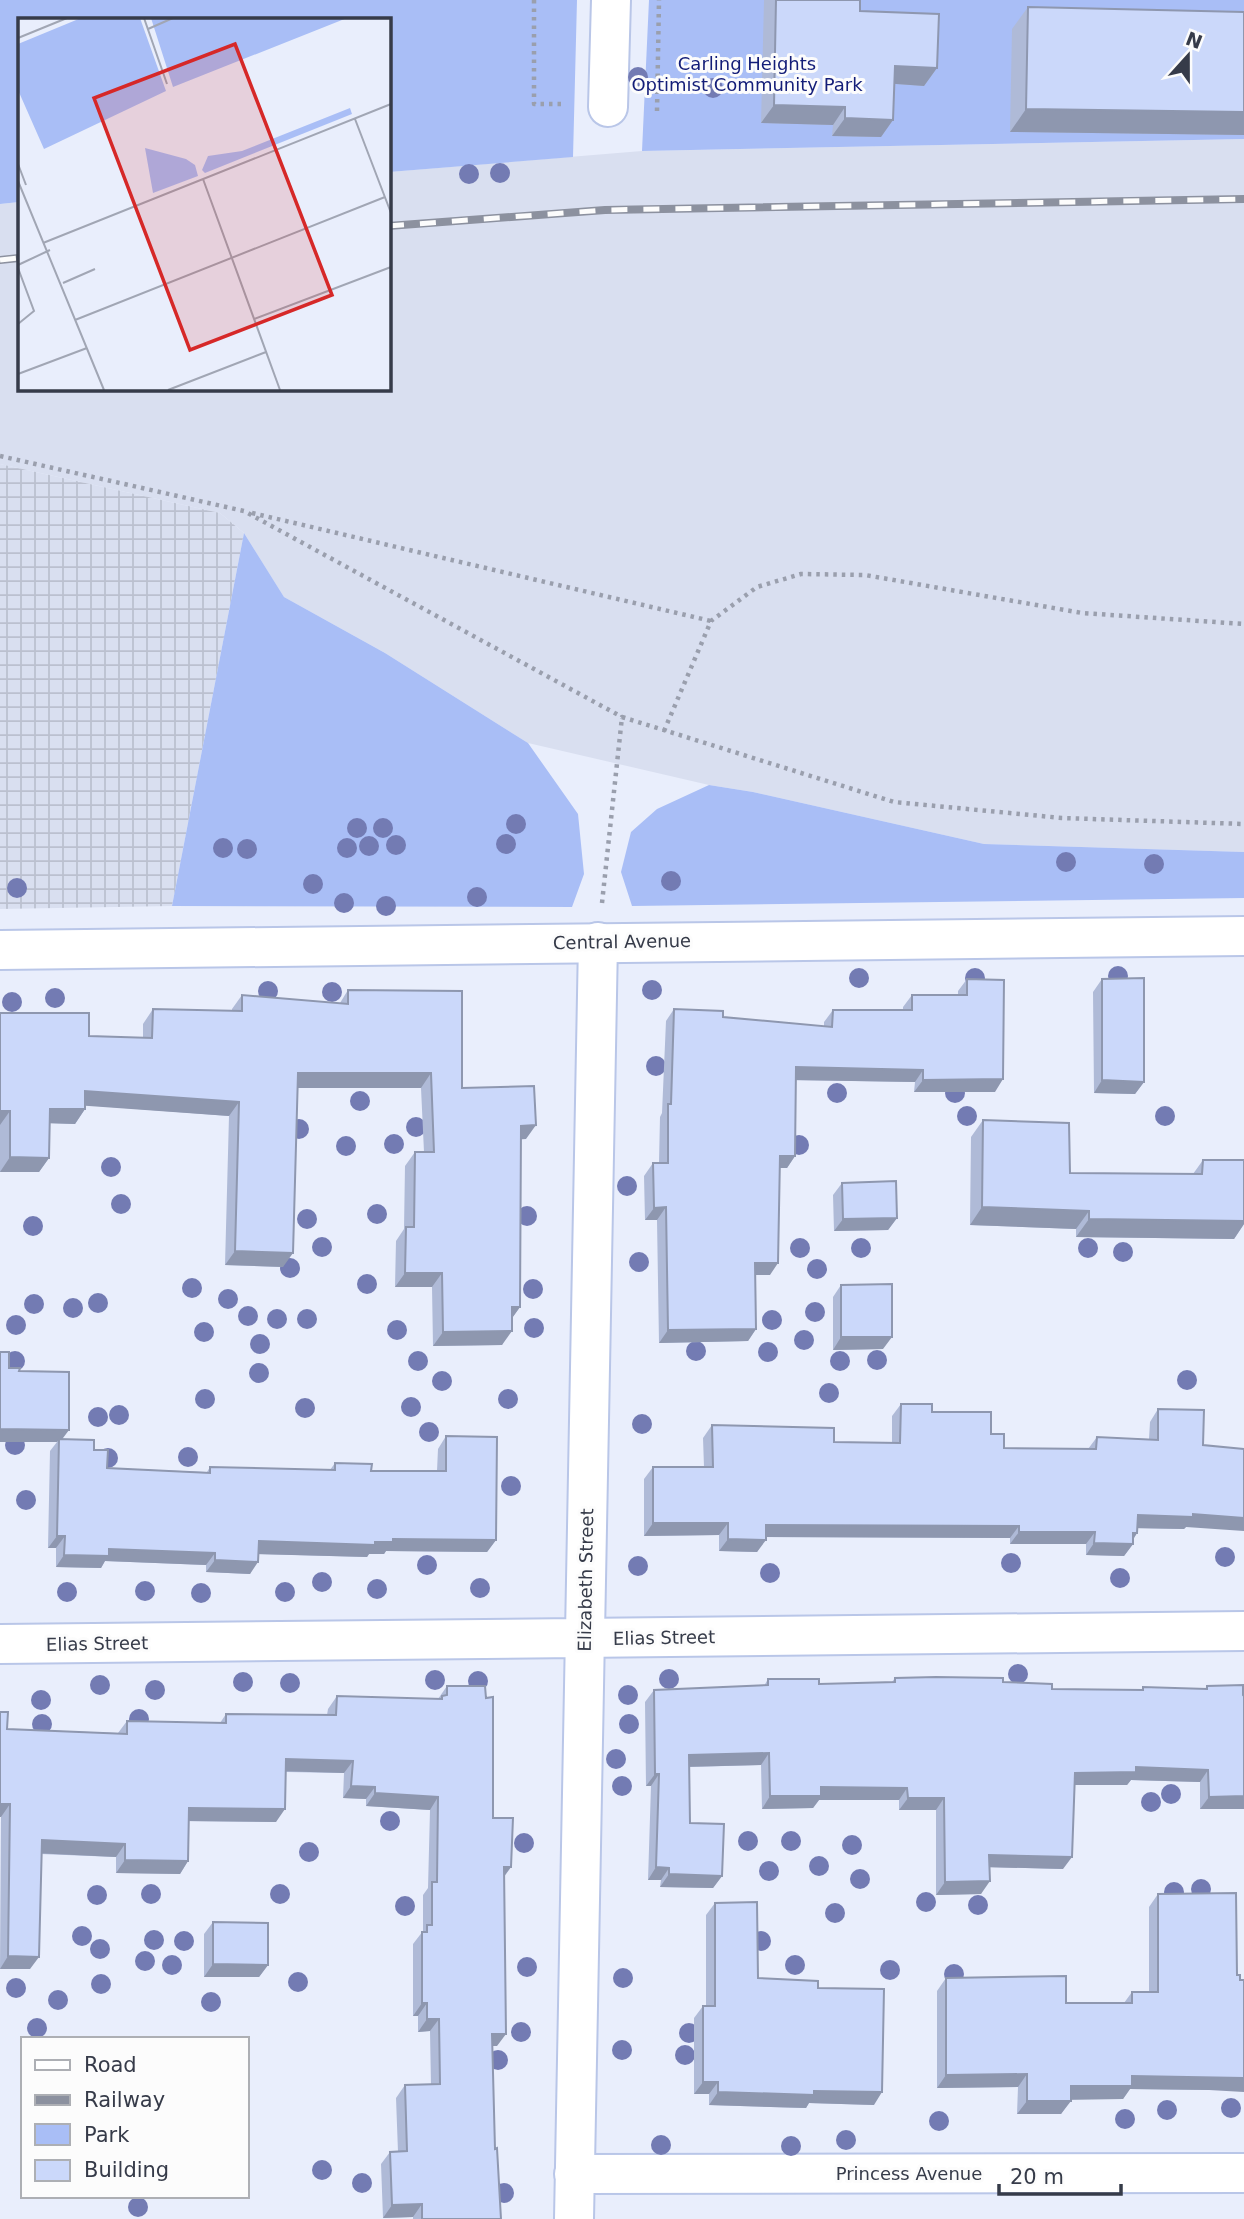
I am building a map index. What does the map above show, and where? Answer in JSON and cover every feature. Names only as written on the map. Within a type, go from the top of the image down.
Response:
[{"type":"street","points":[[608,107],[611,0]]},
{"type":"street","name":"Central Avenue","points":[[0,950],[1244,936]]},
{"type":"street","name":"Elizabeth Street","points":[[574,2219],[598,942]]},
{"type":"street","name":"Elias Street","points":[[0,1644],[1244,1631]]},
{"type":"street","name":"Princess Avenue","points":[[574,2174],[1244,2173]]},
{"type":"path","points":[[534,0],[534,104],[562,104]]},
{"type":"path","points":[[657,111],[659,0]]},
{"type":"path","points":[[0,456],[711,621]]},
{"type":"path","points":[[244,511],[622,718],[894,802],[1062,818],[1244,824]]},
{"type":"path","points":[[664,731],[711,621],[757,587],[801,574],[865,575],[1082,613],[1244,624]]},
{"type":"path","points":[[598,942],[622,718]]},
{"type":"shaded area","points":[[1244,139],[1244,852],[984,844],[528,743],[385,653],[284,597],[244,533],[220,513],[0,464],[0,204],[18,202],[18,390],[390,390],[390,172],[642,151]]},
{"type":"shaded area","points":[[0,464],[220,513],[244,533],[172,906],[0,909]]},
{"type":"green space","points":[[0,0],[577,0],[573,157],[390,172],[390,18],[18,18],[18,202],[0,204]]},
{"type":"green space","name":"Carling Heights Optimist Community Park","points":[[649,0],[1244,0],[1244,139],[642,151]]},
{"type":"green space","points":[[244,533],[284,597],[385,653],[528,743],[578,814],[584,874],[572,907],[172,906]]},
{"type":"green space","points":[[709,785],[753,792],[984,844],[1244,852],[1244,898],[632,906],[621,872],[631,832],[657,809]]},
{"type":"building","points":[[776,0],[860,0],[860,11],[939,14],[937,68],[895,66],[893,120],[845,118],[845,107],[774,105]]},
{"type":"building","points":[[1028,7],[1244,12],[1244,112],[1026,109]]},
{"type":"building","points":[[1144,978],[1144,1082],[1102,1080],[1102,979]]},
{"type":"building","points":[[967,979],[1004,980],[1003,1079],[923,1080],[923,1070],[796,1067],[795,1156],[780,1156],[778,1263],[755,1263],[756,1329],[668,1330],[666,1207],[654,1208],[653,1163],[668,1163],[668,1104],[671,1104],[674,1009],[723,1011],[723,1017],[832,1027],[833,1010],[912,1010],[912,995],[967,995]]},
{"type":"building","points":[[348,990],[462,991],[462,1088],[534,1086],[536,1125],[521,1126],[520,1307],[512,1307],[512,1331],[443,1332],[442,1273],[405,1273],[406,1227],[414,1227],[415,1152],[434,1152],[431,1073],[298,1073],[293,1253],[235,1251],[239,1102],[85,1091],[85,1109],[50,1109],[49,1158],[10,1157],[10,1111],[0,1111],[0,1013],[89,1013],[89,1036],[152,1038],[153,1009],[242,1011],[242,995],[348,1004]]},
{"type":"building","points":[[983,1120],[1069,1123],[1070,1173],[1202,1174],[1203,1160],[1244,1160],[1244,1221],[1089,1219],[1089,1211],[982,1207]]},
{"type":"building","points":[[896,1181],[897,1218],[843,1219],[842,1183]]},
{"type":"building","points":[[892,1284],[892,1337],[841,1337],[841,1285]]},
{"type":"building","points":[[0,1352],[9,1352],[9,1368],[20,1368],[19,1371],[69,1372],[69,1430],[0,1429]]},
{"type":"building","points":[[901,1404],[932,1404],[932,1412],[991,1412],[991,1434],[1004,1434],[1004,1448],[1096,1449],[1097,1437],[1158,1440],[1158,1409],[1204,1410],[1203,1445],[1244,1449],[1244,1518],[1193,1514],[1193,1517],[1138,1515],[1133,1544],[1094,1543],[1095,1532],[1019,1532],[1019,1526],[766,1525],[766,1540],[728,1539],[728,1523],[653,1523],[653,1467],[713,1467],[712,1425],[834,1428],[834,1442],[900,1443]]},
{"type":"building","points":[[446,1436],[497,1437],[496,1540],[393,1539],[393,1542],[375,1542],[375,1545],[259,1541],[258,1562],[215,1560],[215,1553],[109,1549],[109,1556],[64,1555],[65,1536],[57,1536],[59,1439],[94,1440],[94,1450],[108,1450],[107,1468],[210,1473],[210,1467],[335,1470],[335,1463],[372,1464],[371,1471],[446,1471]]},
{"type":"building","points":[[895,1678],[1003,1678],[1003,1682],[1052,1684],[1052,1689],[1207,1689],[1207,1686],[1243,1685],[1244,1796],[1209,1797],[1208,1770],[1136,1767],[1136,1772],[1075,1773],[1072,1857],[989,1855],[990,1881],[945,1882],[944,1798],[908,1798],[907,1788],[821,1787],[821,1796],[770,1796],[769,1753],[689,1755],[690,1823],[724,1824],[722,1876],[669,1874],[669,1868],[656,1867],[659,1774],[655,1774],[654,1690],[768,1685],[768,1679],[819,1679],[819,1684],[895,1682]]},
{"type":"building","points":[[447,1686],[485,1686],[486,1698],[493,1697],[493,1818],[513,1818],[511,1867],[504,1867],[506,2034],[492,2034],[495,2149],[497,2148],[501,2219],[422,2219],[422,2204],[392,2205],[390,2152],[407,2151],[405,2085],[440,2084],[439,2019],[427,2019],[427,2003],[422,2003],[422,1932],[427,1932],[427,1925],[432,1925],[432,1882],[437,1882],[438,1797],[375,1793],[375,1787],[351,1786],[353,1761],[286,1759],[285,1809],[189,1808],[188,1861],[125,1860],[125,1844],[42,1840],[39,1957],[8,1956],[10,1804],[0,1804],[0,1712],[8,1712],[7,1729],[127,1734],[127,1721],[226,1723],[226,1714],[336,1715],[337,1696],[442,1699],[442,1696],[447,1695]]},
{"type":"building","points":[[1236,1893],[1237,1975],[1240,1975],[1240,1980],[1244,1980],[1244,2078],[1132,2076],[1132,2086],[1071,2086],[1071,2101],[1027,2101],[1027,2074],[946,2075],[946,1978],[1066,1976],[1066,2003],[1132,2003],[1132,1992],[1158,1992],[1158,1894]]},
{"type":"building","points":[[757,1902],[758,1978],[818,1981],[818,1988],[884,1989],[882,2092],[814,2091],[814,2095],[718,2092],[718,2082],[703,2082],[703,2006],[715,2006],[715,1903]]},
{"type":"building","points":[[213,1922],[268,1923],[268,1965],[213,1964]]},
{"type":"railway","points":[[390,226],[605,210],[1244,199]]},
{"type":"railway","points":[[0,260],[18,258]]}]
